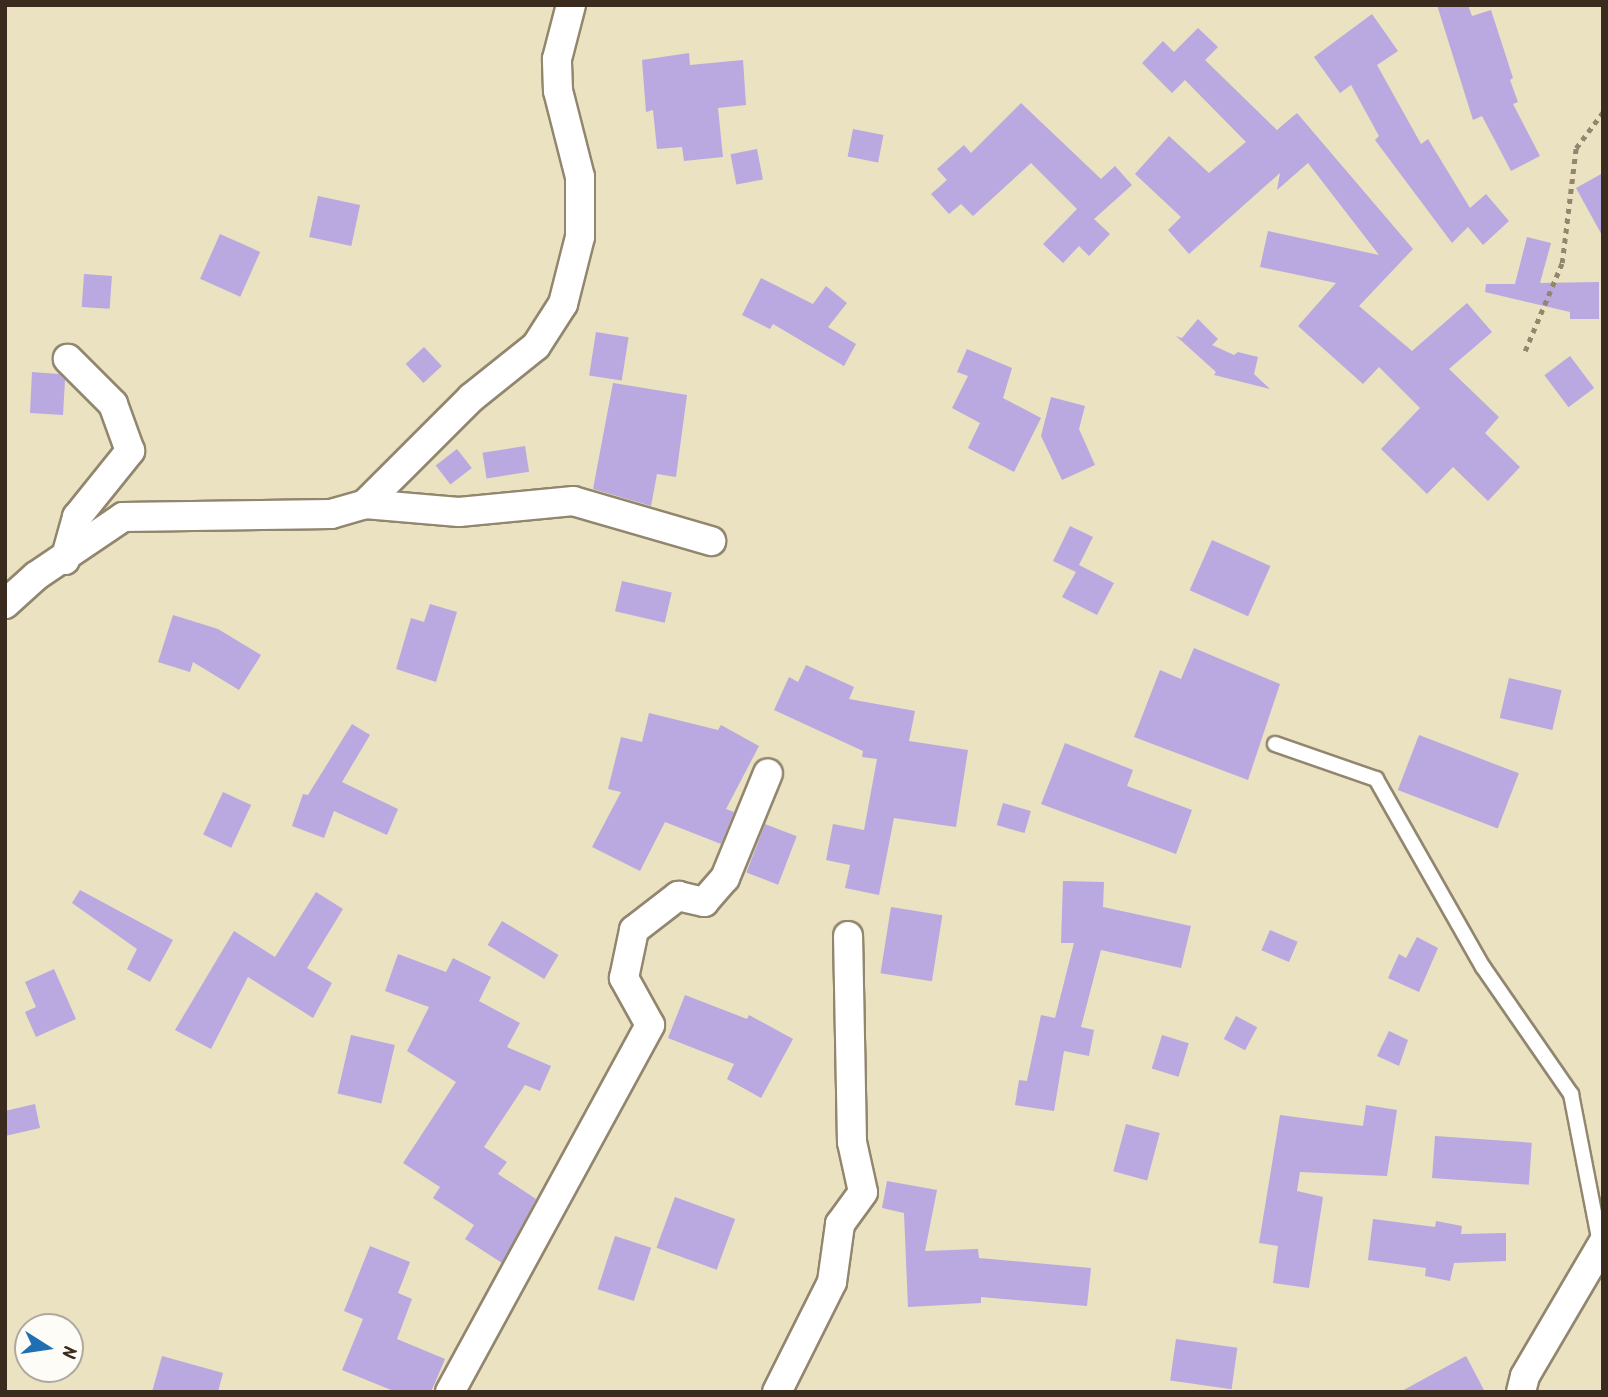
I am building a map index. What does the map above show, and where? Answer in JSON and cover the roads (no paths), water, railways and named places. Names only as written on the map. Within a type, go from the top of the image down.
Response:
[{"type":"street","points":[[365,504],[471,398],[536,346],[563,304],[580,237],[582,205],[580,177],[558,91],[557,59],[571,5]]},
{"type":"street","points":[[65,561],[77,517],[130,451],[113,404],[68,359]]},
{"type":"street","points":[[5,604],[36,576],[65,561],[80,544],[123,517],[331,514],[365,504],[459,512],[573,501],[711,541]]},
{"type":"street","points":[[450,1392],[650,1025],[624,978],[634,930],[678,896],[704,902],[725,878],[768,773]]},
{"type":"street","points":[[777,1392],[832,1282],[840,1224],[863,1192],[852,1142],[848,936]]},
{"type":"street","points":[[1521,1392],[1524,1376],[1601,1243]]},
{"type":"lane","points":[[1275,744],[1376,779],[1483,967],[1571,1094],[1601,1243]]}]
